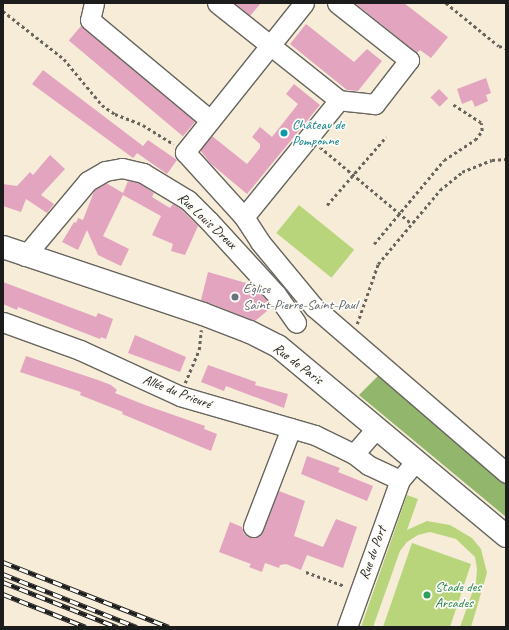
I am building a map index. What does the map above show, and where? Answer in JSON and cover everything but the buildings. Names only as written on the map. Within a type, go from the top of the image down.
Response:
[{"type":"main road","name":"Rue de Paris","points":[[3,248],[203,314],[250,332],[278,346],[506,536]]},
{"type":"street","points":[[94,3],[90,20],[210,120]]},
{"type":"street","points":[[217,3],[339,100],[375,104],[409,60],[337,3]]},
{"type":"street","points":[[304,3],[185,152],[244,217],[260,242],[314,307],[506,473]]},
{"type":"street","points":[[244,217],[339,100]]},
{"type":"street","name":"Rue Louis Dreux","points":[[25,256],[88,181],[105,171],[122,168],[143,173],[188,200],[276,294],[296,323]]},
{"type":"street","points":[[278,346],[296,323],[314,307]]},
{"type":"street","name":"Allée du Prieuré","points":[[3,322],[80,350],[180,396],[315,435],[354,454],[368,465],[400,480]]},
{"type":"street","points":[[253,527],[291,428]]},
{"type":"street","points":[[354,454],[377,428]]},
{"type":"street","points":[[400,480],[416,461]]},
{"type":"street","name":"Rue du Port","points":[[347,627],[400,480]]},
{"type":"path","points":[[446,3],[499,46],[506,48]]},
{"type":"path","points":[[3,11],[64,59],[102,105],[115,114],[143,125],[185,152]]},
{"type":"path","points":[[374,244],[444,160],[475,140],[482,131],[481,123],[452,104]]},
{"type":"path","points":[[327,205],[386,137]]},
{"type":"path","points":[[309,138],[412,224]]},
{"type":"path","points":[[348,337],[358,322],[378,264],[440,190],[462,172],[492,160],[506,159]]},
{"type":"path","points":[[180,396],[199,350],[203,314]]},
{"type":"path","points":[[306,572],[360,591]]},
{"type":"green space","points":[[299,205],[354,250],[332,278],[276,233]]},
{"type":"green space","points":[[380,374],[506,479],[506,517],[359,395]]},
{"type":"green space","points":[[407,495],[418,499],[407,530],[427,521],[450,525],[472,538],[481,549],[487,573],[471,627],[460,627],[476,582],[477,569],[475,557],[456,539],[430,532],[418,535],[407,542],[400,551],[373,627],[361,627]]},
{"type":"green space","name":"Stade des Arcades","points":[[412,543],[471,564],[450,627],[383,627]]},
{"type":"railway","points":[[3,562],[169,627]]},
{"type":"railway","points":[[3,574],[137,627]]},
{"type":"railway","points":[[3,582],[117,627]]},
{"type":"railway","points":[[3,594],[86,627]]},
{"type":"place","name":"Château de Pomponne","points":[[284,133]]},
{"type":"place","name":"Église Saint-Pierre-Saint-Paul","points":[[235,297]]},
{"type":"place","name":"Stade des Arcades","points":[[427,595]]}]
